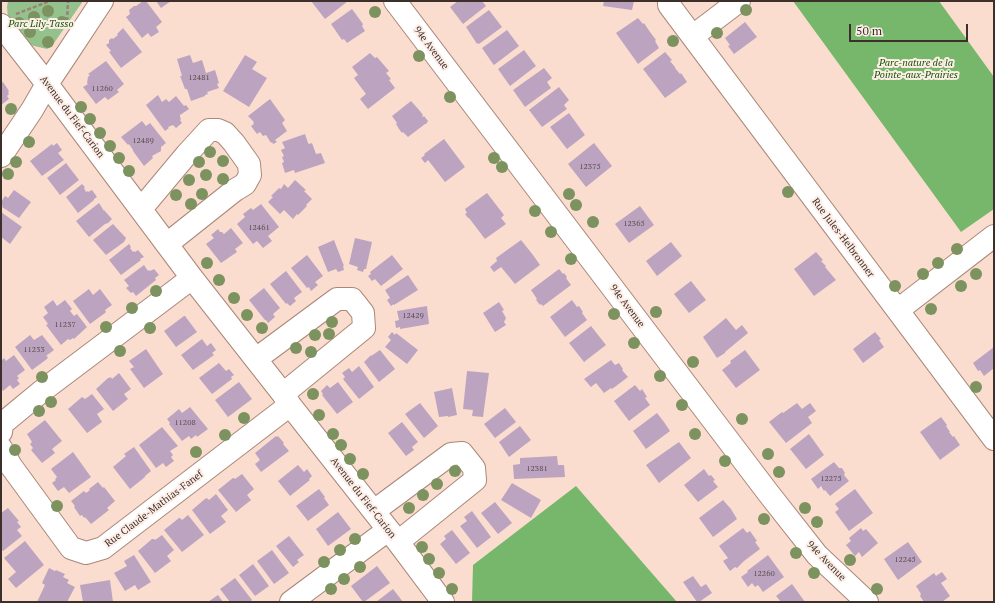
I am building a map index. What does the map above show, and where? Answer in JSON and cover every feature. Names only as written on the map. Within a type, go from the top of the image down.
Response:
[{"type":"street","points":[[1,156],[32,110],[46,84],[102,1]]},
{"type":"street","name":"94e Avenue","points":[[396,1],[769,494],[817,555],[867,602]]},
{"type":"street","name":"Rue Jules-Helbronner","points":[[669,1],[669,5],[994,439]]},
{"type":"street","points":[[693,36],[738,1]]},
{"type":"street","name":"Avenue du Fief-Carion","points":[[8,20],[46,84],[192,278],[443,602]]},
{"type":"street","points":[[141,209],[209,130],[218,130],[225,133],[249,164],[250,175],[245,184],[166,244]]},
{"type":"street","points":[[898,310],[994,236]]},
{"type":"street","points":[[1,432],[2,424],[42,391],[192,278]]},
{"type":"street","points":[[256,359],[337,299],[352,300],[363,313],[364,328],[287,399]]},
{"type":"street","name":"Rue Claude-Mathias-Fanef","points":[[1,448],[11,466],[71,548],[86,553],[103,548],[287,399]]},
{"type":"street","points":[[291,602],[393,536],[475,480],[474,468],[462,453],[451,454],[374,511]]},
{"type":"path","points":[[8,20],[50,1]]},
{"type":"green space","name":"Parc Lily-Tasso","points":[[8,1],[83,1],[52,46],[47,49],[30,45],[8,18]]},
{"type":"green space","name":"Parc-nature de la Pointe-aux-Prairies","points":[[793,1],[939,1],[994,77],[994,209],[961,232]]},
{"type":"green space","points":[[576,486],[677,602],[472,602],[473,565]]},
{"type":"building","points":[[143,1],[146,1],[162,22],[156,27],[159,32],[151,37],[148,33],[142,38],[126,17],[130,14],[129,10]]},
{"type":"building","points":[[156,1],[171,1],[161,8]]},
{"type":"building","points":[[311,1],[348,1],[325,19]]},
{"type":"building","points":[[458,1],[482,1],[486,6],[463,24],[450,7]]},
{"type":"building","points":[[604,1],[634,1],[632,10],[603,6]]},
{"type":"building","points":[[352,9],[363,24],[362,26],[365,31],[347,43],[344,39],[342,40],[331,24]]},
{"type":"building","points":[[489,10],[502,27],[477,44],[466,27]]},
{"type":"building","points":[[638,18],[643,24],[644,23],[656,40],[655,41],[659,48],[638,64],[616,33]]},
{"type":"building","points":[[745,22],[757,37],[734,54],[728,46],[730,45],[725,38]]},
{"type":"building","points":[[123,28],[142,52],[121,68],[109,52],[111,51],[106,45],[109,43],[109,40],[118,35],[117,34]]},
{"type":"building","points":[[507,30],[519,46],[494,65],[482,48]]},
{"type":"building","points":[[524,50],[536,66],[510,86],[498,69]]},
{"type":"building","points":[[665,52],[672,60],[670,61],[675,68],[680,74],[681,73],[687,82],[665,98],[643,69]]},
{"type":"building","points":[[370,53],[375,58],[377,57],[389,71],[386,73],[391,79],[389,80],[395,88],[368,109],[360,99],[366,94],[354,78],[358,75],[352,67]]},
{"type":"building","points":[[190,55],[193,63],[202,60],[206,73],[215,70],[219,83],[217,84],[219,88],[207,92],[208,94],[205,96],[191,101],[180,76],[182,76],[177,59]]},
{"type":"building","points":[[245,55],[257,62],[252,69],[267,78],[249,107],[223,91]]},
{"type":"building","points":[[106,61],[124,84],[117,90],[119,92],[108,100],[105,97],[96,104],[83,87],[88,84],[88,77],[90,75],[88,74]]},
{"type":"building","points":[[544,68],[552,78],[547,82],[551,88],[525,107],[513,90]]},
{"type":"building","points":[[3,82],[9,91],[7,96],[9,99],[1,105],[1,83]]},
{"type":"building","points":[[559,87],[569,100],[564,105],[567,109],[542,127],[529,110]]},
{"type":"building","points":[[158,95],[162,102],[166,99],[169,102],[176,96],[184,106],[186,105],[189,109],[180,115],[180,120],[182,123],[176,128],[173,125],[168,127],[169,128],[165,131],[146,105]]},
{"type":"building","points":[[270,99],[285,120],[282,123],[287,131],[275,140],[277,142],[273,144],[266,135],[263,136],[260,132],[257,134],[251,126],[254,122],[248,116]]},
{"type":"building","points":[[411,101],[423,115],[422,116],[424,116],[428,121],[408,137],[403,132],[402,133],[392,116]]},
{"type":"building","points":[[569,113],[585,135],[567,149],[550,127]]},
{"type":"building","points":[[142,121],[146,126],[150,123],[166,143],[161,147],[161,151],[152,156],[153,158],[144,166],[129,144],[128,145],[121,137]]},
{"type":"building","points":[[305,134],[308,143],[312,143],[316,154],[321,153],[325,163],[295,173],[294,170],[285,173],[282,163],[284,162],[282,157],[284,156],[281,150],[285,148],[282,142]]},
{"type":"building","points":[[444,139],[465,167],[445,182],[428,160],[425,163],[421,158]]},
{"type":"building","points":[[57,143],[62,150],[58,153],[64,160],[42,176],[30,161],[52,144],[53,146]]},
{"type":"building","points":[[594,143],[612,166],[586,187],[568,164]]},
{"type":"building","points":[[66,163],[79,180],[60,195],[47,178]]},
{"type":"building","points":[[295,180],[306,190],[304,191],[312,199],[293,219],[284,210],[280,214],[268,202],[273,197],[271,196],[279,188],[281,189],[284,184],[288,188]]},
{"type":"building","points":[[82,184],[85,187],[86,192],[92,190],[97,197],[78,213],[66,197]]},
{"type":"building","points":[[14,190],[31,202],[19,218],[1,205],[1,202],[5,196],[8,198]]},
{"type":"building","points":[[487,193],[504,215],[501,218],[506,224],[485,239],[465,214],[467,213],[465,209]]},
{"type":"building","points":[[99,203],[112,219],[89,237],[76,221]]},
{"type":"building","points":[[261,204],[279,227],[268,236],[272,241],[263,248],[257,241],[253,244],[237,224],[245,217],[243,214],[251,208],[253,210]]},
{"type":"building","points":[[640,206],[654,225],[629,243],[615,224]]},
{"type":"building","points":[[1,212],[22,227],[10,244],[1,237]]},
{"type":"building","points":[[113,224],[126,238],[124,242],[106,255],[93,240]]},
{"type":"building","points":[[231,228],[243,243],[235,249],[237,252],[221,263],[206,244],[214,238],[211,235],[218,229],[224,234]]},
{"type":"building","points":[[355,238],[372,242],[366,269],[364,269],[363,272],[357,270],[358,267],[349,264]]},
{"type":"building","points":[[334,240],[344,266],[344,270],[338,272],[336,269],[328,272],[318,247]]},
{"type":"building","points":[[521,240],[540,265],[515,284],[501,267],[494,272],[490,267],[497,261],[496,258]]},
{"type":"building","points":[[671,242],[682,256],[657,276],[646,261]]},
{"type":"building","points":[[129,244],[133,252],[138,250],[144,257],[121,275],[109,260]]},
{"type":"building","points":[[816,252],[823,260],[821,261],[826,266],[825,267],[836,280],[814,296],[794,269]]},
{"type":"building","points":[[307,255],[323,276],[315,282],[318,285],[311,291],[291,268]]},
{"type":"building","points":[[392,255],[403,269],[381,286],[375,279],[372,281],[368,276],[371,274],[370,272]]},
{"type":"building","points":[[144,265],[148,271],[154,269],[159,275],[155,278],[156,280],[136,296],[133,292],[131,293],[126,288],[129,286],[124,280]]},
{"type":"building","points":[[559,269],[567,277],[566,278],[571,285],[543,306],[541,304],[540,305],[531,290]]},
{"type":"building","points":[[286,271],[302,292],[294,298],[296,301],[290,306],[287,303],[286,304],[270,284]]},
{"type":"building","points":[[408,275],[418,290],[391,306],[387,300],[390,298],[385,290]]},
{"type":"building","points":[[691,281],[706,300],[689,313],[674,294]]},
{"type":"building","points":[[264,288],[280,308],[273,314],[275,317],[268,323],[249,300]]},
{"type":"building","points":[[89,289],[93,295],[100,289],[112,305],[105,310],[105,313],[90,324],[73,301]]},
{"type":"building","points":[[53,300],[57,306],[65,300],[72,309],[70,311],[74,316],[77,314],[87,327],[74,339],[68,339],[61,345],[46,325],[48,324],[43,317],[48,313],[44,307]]},
{"type":"building","points":[[572,300],[577,307],[579,306],[587,320],[565,337],[550,317]]},
{"type":"building","points":[[499,302],[504,310],[502,311],[506,318],[504,322],[506,325],[495,332],[483,313]]},
{"type":"building","points":[[427,306],[429,324],[400,329],[400,327],[396,328],[395,321],[399,320],[397,311]]},
{"type":"building","points":[[184,316],[197,332],[176,347],[164,331]]},
{"type":"building","points":[[726,318],[736,330],[742,325],[748,333],[717,358],[703,337]]},
{"type":"building","points":[[591,326],[606,345],[584,362],[569,343]]},
{"type":"building","points":[[392,332],[395,335],[396,333],[418,350],[407,364],[385,347],[391,340],[388,337]]},
{"type":"building","points":[[875,332],[881,339],[879,340],[884,347],[863,363],[853,349]]},
{"type":"building","points":[[30,335],[34,340],[42,335],[54,350],[46,356],[48,357],[47,359],[32,370],[15,347]]},
{"type":"building","points":[[202,339],[207,346],[211,343],[216,350],[212,353],[214,355],[193,370],[181,355]]},
{"type":"building","points":[[994,347],[994,368],[984,376],[980,370],[978,371],[973,363]]},
{"type":"building","points":[[146,349],[163,374],[144,388],[130,369],[134,367],[129,361]]},
{"type":"building","points":[[380,350],[395,369],[379,382],[364,362],[371,355]]},
{"type":"building","points":[[745,350],[760,370],[736,388],[722,370],[731,363],[730,361]]},
{"type":"building","points":[[14,355],[25,370],[17,376],[19,378],[17,380],[20,384],[13,389],[10,385],[3,391],[1,388],[1,361],[4,358],[6,361]]},
{"type":"building","points":[[611,360],[615,365],[619,363],[623,369],[622,370],[628,377],[604,393],[596,383],[591,387],[584,379]]},
{"type":"building","points":[[219,363],[226,371],[229,369],[234,375],[231,377],[232,379],[212,394],[199,378]]},
{"type":"building","points":[[359,366],[374,387],[359,399],[343,379],[345,377],[342,373],[349,368],[352,372]]},
{"type":"building","points":[[467,371],[489,373],[483,417],[472,416],[473,410],[463,409]]},
{"type":"building","points":[[119,373],[131,389],[124,394],[128,399],[113,411],[96,389],[108,378],[111,377],[112,379]]},
{"type":"building","points":[[239,382],[252,399],[228,417],[215,400]]},
{"type":"building","points":[[338,382],[353,402],[337,414],[322,395],[323,394],[321,391],[327,385],[330,388]]},
{"type":"building","points":[[635,385],[640,391],[642,389],[647,397],[645,398],[650,405],[629,421],[614,401]]},
{"type":"building","points":[[452,388],[457,415],[439,417],[434,392]]},
{"type":"building","points":[[92,394],[104,409],[97,414],[102,422],[87,433],[68,409],[82,397],[85,399]]},
{"type":"building","points":[[420,403],[438,426],[424,438],[405,414]]},
{"type":"building","points":[[797,403],[802,409],[810,403],[816,411],[808,417],[812,423],[786,443],[769,422]]},
{"type":"building","points":[[190,407],[208,429],[197,437],[196,435],[191,439],[189,436],[182,441],[167,419],[179,409],[182,413]]},
{"type":"building","points":[[505,408],[516,422],[495,438],[484,424]]},
{"type":"building","points":[[657,413],[670,431],[646,449],[633,431]]},
{"type":"building","points":[[941,417],[947,425],[946,426],[949,432],[953,437],[954,436],[960,445],[940,460],[920,432]]},
{"type":"building","points":[[45,420],[62,441],[52,449],[55,453],[42,463],[31,450],[33,448],[30,444],[32,442],[27,434]]},
{"type":"building","points":[[402,422],[418,442],[412,447],[414,450],[406,456],[388,433]]},
{"type":"building","points":[[520,426],[531,440],[509,457],[499,442]]},
{"type":"building","points":[[162,427],[178,446],[170,451],[173,455],[171,457],[174,461],[166,467],[163,463],[156,468],[139,445]]},
{"type":"building","points":[[809,434],[824,455],[806,469],[790,449]]},
{"type":"building","points":[[278,436],[289,451],[261,472],[255,464],[260,460],[255,453]]},
{"type":"building","points":[[679,442],[691,458],[659,483],[646,465]]},
{"type":"building","points":[[134,447],[151,471],[130,489],[113,467],[126,456],[124,454]]},
{"type":"building","points":[[73,452],[91,477],[69,493],[64,487],[58,491],[52,483],[57,477],[51,469]]},
{"type":"building","points":[[557,456],[558,465],[564,465],[565,477],[514,479],[513,465],[520,464],[520,458]]},
{"type":"building","points":[[834,462],[839,468],[842,468],[845,473],[844,475],[849,481],[830,496],[821,486],[818,489],[811,479]]},
{"type":"building","points":[[298,465],[304,472],[307,469],[312,476],[309,479],[310,480],[290,496],[278,481]]},
{"type":"building","points":[[704,469],[709,476],[711,475],[715,480],[713,481],[718,487],[698,502],[684,485]]},
{"type":"building","points":[[242,474],[254,489],[247,495],[251,500],[236,512],[218,490],[233,478],[235,479]]},
{"type":"building","points":[[98,482],[115,501],[107,508],[109,510],[91,524],[85,517],[84,518],[82,515],[80,516],[71,501],[84,491],[86,493]]},
{"type":"building","points":[[512,483],[541,500],[531,518],[501,500]]},
{"type":"building","points":[[319,489],[329,505],[308,521],[296,506]]},
{"type":"building","points":[[855,489],[873,513],[849,531],[835,512],[839,509],[835,504]]},
{"type":"building","points":[[216,494],[228,510],[221,516],[226,522],[210,534],[192,510],[206,498],[209,500]]},
{"type":"building","points":[[723,500],[737,519],[713,537],[699,518]]},
{"type":"building","points":[[495,502],[512,523],[498,534],[481,513]]},
{"type":"building","points":[[8,508],[19,521],[17,522],[21,527],[17,530],[22,536],[3,551],[1,549],[1,513]]},
{"type":"building","points":[[472,511],[491,537],[477,548],[460,526],[467,521],[464,517]]},
{"type":"building","points":[[338,512],[351,529],[328,546],[316,529]]},
{"type":"building","points":[[188,515],[204,535],[182,552],[164,530],[179,518],[182,520]]},
{"type":"building","points":[[743,528],[747,533],[750,531],[757,541],[755,542],[760,549],[737,568],[735,567],[730,571],[723,561],[728,558],[719,546]]},
{"type":"building","points":[[861,528],[863,531],[866,529],[878,543],[862,557],[859,552],[855,556],[846,545],[851,541],[849,538]]},
{"type":"building","points":[[452,530],[470,553],[456,564],[440,544],[446,539],[444,536]]},
{"type":"building","points":[[162,535],[174,550],[167,556],[171,561],[155,573],[138,551],[152,539],[155,540]]},
{"type":"building","points":[[289,536],[304,555],[297,560],[299,562],[293,567],[276,546]]},
{"type":"building","points":[[25,541],[44,565],[16,588],[8,579],[16,572],[4,558]]},
{"type":"building","points":[[908,542],[922,562],[898,580],[884,559]]},
{"type":"building","points":[[272,550],[289,573],[274,584],[257,561]]},
{"type":"building","points":[[134,555],[151,582],[138,590],[135,585],[125,591],[114,573],[127,566],[124,561]]},
{"type":"building","points":[[768,555],[784,577],[763,592],[758,585],[755,587],[752,583],[748,587],[741,577]]},
{"type":"building","points":[[253,564],[269,586],[255,596],[239,575]]},
{"type":"building","points":[[377,566],[390,583],[363,602],[351,586]]},
{"type":"building","points":[[49,568],[65,574],[63,577],[69,580],[67,583],[75,587],[67,602],[37,602],[45,585],[42,583]]},
{"type":"building","points":[[942,572],[947,579],[941,583],[950,596],[942,602],[924,602],[916,586],[934,573],[936,576]]},
{"type":"building","points":[[693,576],[701,587],[706,584],[712,593],[699,602],[697,602],[683,582]]},
{"type":"building","points":[[235,578],[252,600],[250,602],[230,602],[220,589]]},
{"type":"building","points":[[110,580],[113,602],[83,602],[80,585]]},
{"type":"building","points":[[792,584],[805,602],[781,602],[776,596]]},
{"type":"building","points":[[393,589],[403,602],[376,602]]},
{"type":"building","points":[[218,595],[223,602],[208,602]]}]
